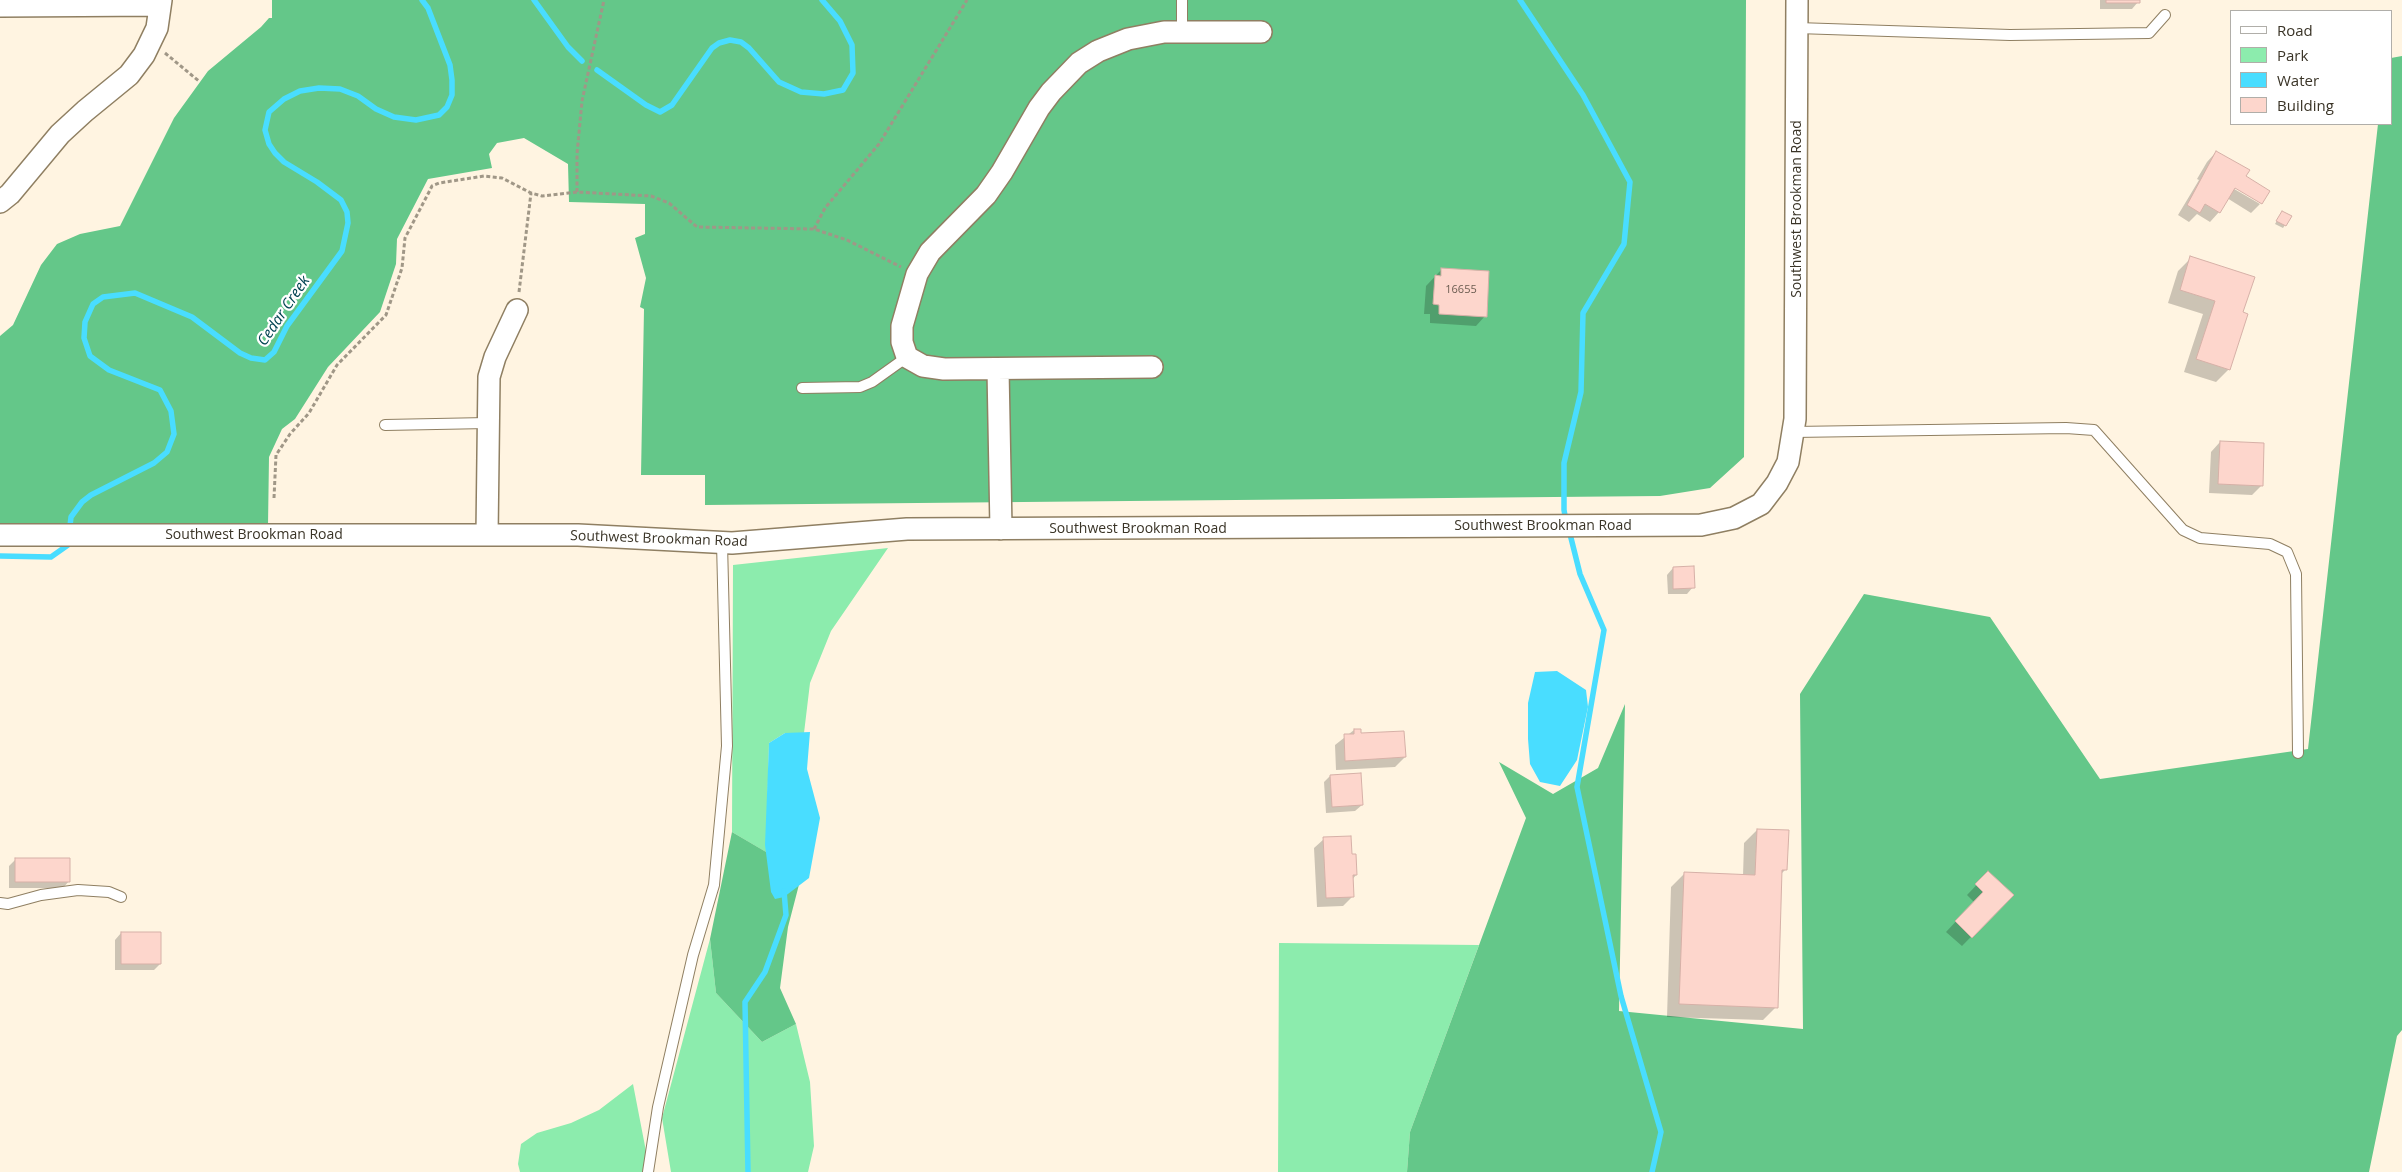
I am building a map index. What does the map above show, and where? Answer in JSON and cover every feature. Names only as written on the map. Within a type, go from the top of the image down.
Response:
[{"type":"street","name":"Southwest Brookman Road","points":[[0,535],[631,536],[722,543],[760,542],[907,529],[1701,525],[1734,518],[1761,504],[1777,483],[1788,462],[1793,432],[1797,244],[1797,0]]},
{"type":"street","points":[[0,6],[160,2],[157,28],[151,41],[129,74],[60,134],[10,194],[0,202]]},
{"type":"street","points":[[1152,367],[944,368],[923,366],[907,357],[902,342],[902,326],[917,274],[930,252],[986,195],[1002,172],[1038,108],[1079,63],[1098,51],[1128,39],[1164,32],[1261,32]]},
{"type":"street","points":[[487,535],[489,377],[495,357],[517,310]]},
{"type":"street","points":[[998,368],[1000,529]]},
{"type":"lane","points":[[1182,0],[1182,32]]},
{"type":"lane","points":[[1797,28],[2010,35],[2149,33],[2165,15]]},
{"type":"lane","points":[[802,388],[860,387],[872,382],[907,357]]},
{"type":"lane","points":[[385,425],[487,423]]},
{"type":"lane","points":[[1793,432],[2066,428],[2094,430],[2183,530],[2200,538],[2270,544],[2288,552],[2296,574],[2298,753]]},
{"type":"lane","points":[[648,1172],[658,1107],[693,955],[714,885],[727,746],[722,543]]},
{"type":"lane","points":[[0,903],[8,904],[41,895],[78,890],[109,892],[121,897]]},
{"type":"path","points":[[577,192],[577,154],[582,101],[604,0]]},
{"type":"path","points":[[814,228],[825,208],[879,144],[966,0]]},
{"type":"path","points":[[151,41],[200,82]]},
{"type":"path","points":[[274,498],[276,455],[282,444],[309,413],[338,365],[386,315],[402,268],[405,238],[432,186],[439,183],[484,176],[502,178],[531,193],[542,196],[577,192],[651,196],[669,203],[696,227],[814,228],[848,240],[917,274]]},
{"type":"path","points":[[517,310],[531,193]]},
{"type":"green space","points":[[272,0],[1746,0],[1744,457],[1710,488],[1660,496],[705,505],[705,475],[641,475],[644,309],[640,307],[646,278],[635,238],[645,234],[645,204],[569,202],[568,164],[524,138],[497,143],[489,154],[492,168],[428,179],[397,239],[396,264],[380,312],[328,367],[295,419],[282,429],[269,457],[268,525],[0,524],[0,336],[13,325],[41,265],[57,244],[80,234],[120,226],[174,118],[208,71],[261,27],[269,18],[272,18]]},
{"type":"green space","points":[[2402,56],[2402,1030],[2397,1036],[2369,1172],[1407,1172],[1410,1132],[1526,818],[1499,762],[1553,794],[1598,768],[1625,704],[1619,1011],[1803,1029],[1800,694],[1864,594],[1990,617],[2100,779],[2308,749],[2378,125],[2392,125],[2392,58]]},
{"type":"green space","points":[[888,548],[831,631],[810,683],[804,733],[785,733],[769,743],[766,852],[732,832],[733,565]]},
{"type":"green space","points":[[732,832],[802,873],[788,927],[780,988],[796,1024],[762,1042],[716,993],[710,939]]},
{"type":"green space","points":[[710,939],[716,993],[762,1042],[796,1024],[810,1082],[814,1146],[808,1172],[671,1172],[662,1118]]},
{"type":"green space","points":[[1279,943],[1479,945],[1410,1132],[1407,1172],[1278,1172]]},
{"type":"green space","points":[[633,1084],[650,1172],[520,1172],[518,1164],[521,1144],[537,1133],[571,1123],[599,1110]]},
{"type":"water","points":[[1557,671],[1586,690],[1588,707],[1577,760],[1560,786],[1540,782],[1530,764],[1528,739],[1528,703],[1535,672]]},
{"type":"water","points":[[810,732],[807,769],[820,818],[809,878],[784,897],[775,899],[771,892],[765,845],[769,743],[785,733]]},
{"type":"building","points":[[2106,0],[2140,0],[2140,3],[2106,3]]},
{"type":"building","points":[[2216,151],[2250,170],[2246,176],[2270,191],[2262,204],[2235,188],[2220,213],[2205,204],[2200,213],[2187,205]]},
{"type":"building","points":[[2282,211],[2292,216],[2286,226],[2276,221]]},
{"type":"building","points":[[2190,256],[2255,277],[2243,312],[2248,314],[2230,370],[2196,359],[2215,301],[2180,290]]},
{"type":"building","points":[[1441,268],[1489,271],[1487,317],[1439,314],[1439,305],[1433,304],[1435,275],[1441,276]]},
{"type":"building","points":[[2220,441],[2264,443],[2263,486],[2218,484]]},
{"type":"building","points":[[1694,566],[1695,588],[1673,589],[1673,567]]},
{"type":"building","points":[[1354,729],[1361,729],[1361,733],[1404,731],[1406,757],[1345,761],[1344,734],[1354,734]]},
{"type":"building","points":[[1361,773],[1363,805],[1332,807],[1330,775]]},
{"type":"building","points":[[1757,829],[1789,830],[1787,870],[1782,870],[1778,1008],[1679,1004],[1684,872],[1755,875]]},
{"type":"building","points":[[1351,836],[1352,854],[1356,854],[1357,875],[1353,875],[1354,897],[1326,898],[1323,837]]},
{"type":"building","points":[[15,858],[70,858],[70,882],[15,882]]},
{"type":"building","points":[[1988,871],[2014,895],[1972,938],[1955,921],[1983,892],[1975,884]]},
{"type":"building","points":[[121,932],[161,932],[161,964],[121,964]]},
{"type":"waterway","name":"Cedar Creek","points":[[70,526],[71,517],[82,502],[91,495],[154,463],[167,452],[174,434],[171,411],[160,390],[109,370],[90,356],[84,338],[85,322],[93,304],[103,297],[135,293],[192,317],[240,353],[251,358],[265,360],[274,352],[287,326],[342,251],[348,223],[347,212],[341,200],[317,182],[284,162],[275,153],[269,144],[265,130],[269,112],[284,99],[300,91],[319,88],[340,89],[358,96],[376,109],[394,117],[416,120],[439,115],[447,107],[452,95],[450,65],[428,8],[422,0]]},
{"type":"waterway","name":"Cedar Creek","points":[[534,0],[568,47],[582,61]]},
{"type":"waterway","name":"Cedar Creek","points":[[597,70],[646,105],[660,112],[672,105],[712,48],[719,43],[730,40],[741,42],[749,48],[779,82],[801,92],[824,94],[843,90],[853,73],[852,45],[840,21],[822,0]]},
{"type":"waterway","points":[[1520,0],[1583,95],[1630,182],[1624,244],[1583,313],[1581,392],[1564,463],[1564,510],[1566,521]]},
{"type":"waterway","points":[[1569,530],[1580,574],[1604,630],[1577,787],[1621,996],[1661,1132],[1652,1172]]},
{"type":"waterway","name":"Cedar Creek","points":[[0,556],[51,557],[68,545]]},
{"type":"waterway","points":[[748,1172],[745,1002],[765,972],[786,915],[784,891]]}]
